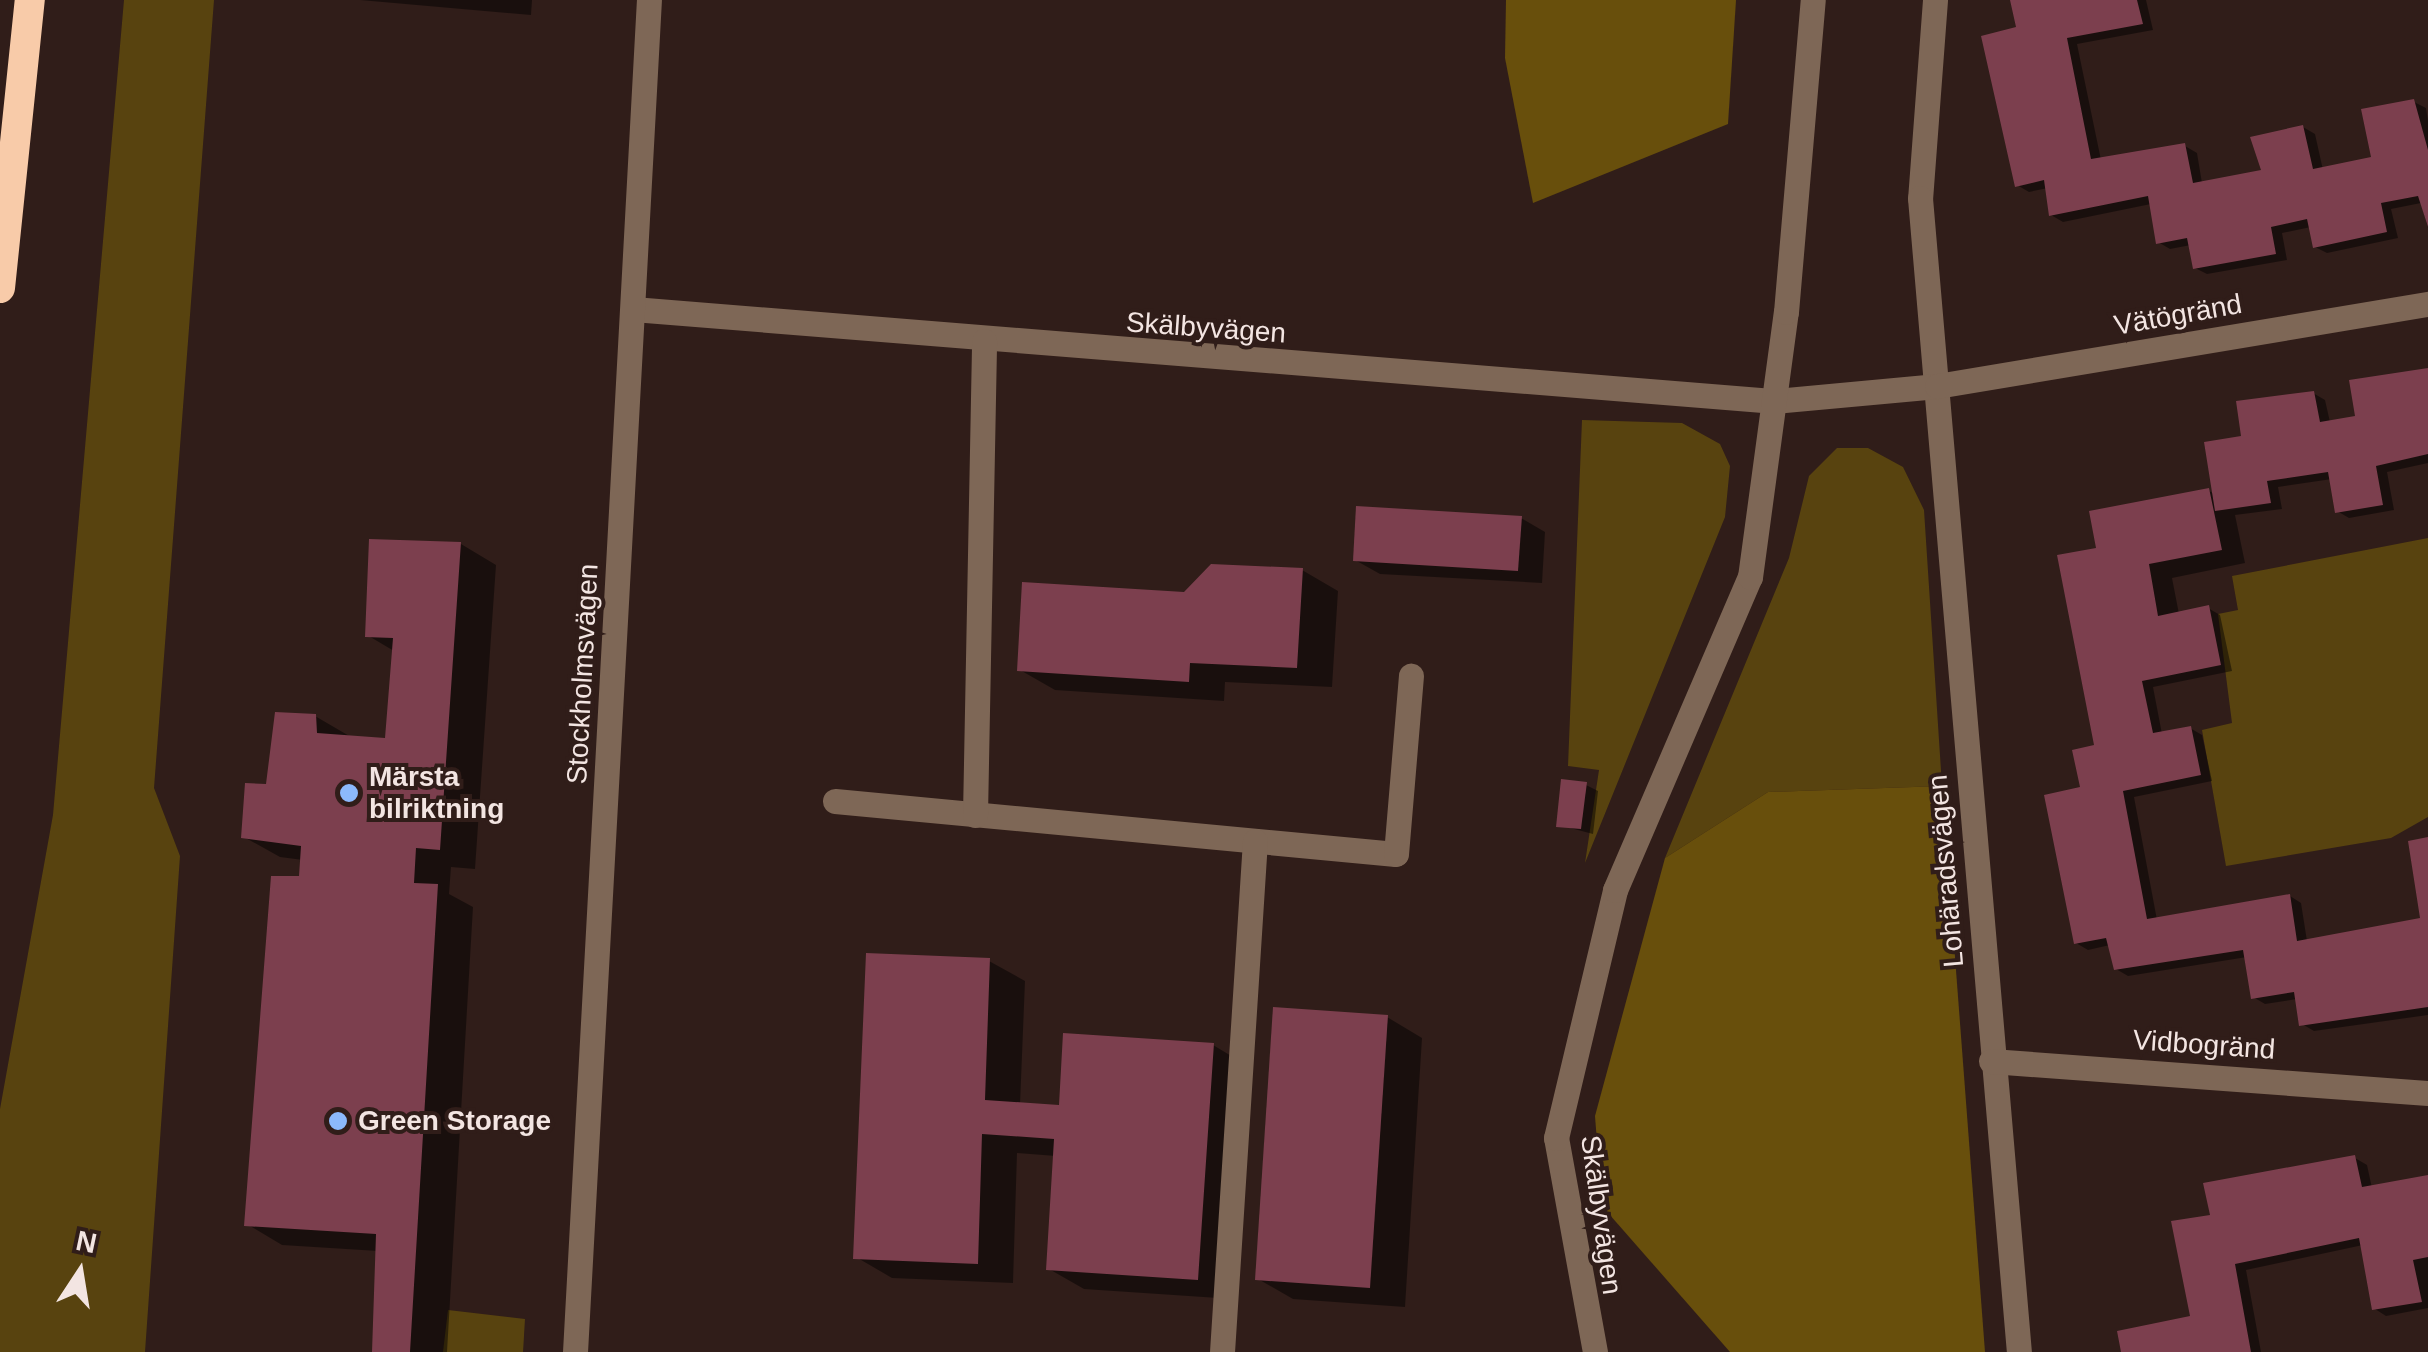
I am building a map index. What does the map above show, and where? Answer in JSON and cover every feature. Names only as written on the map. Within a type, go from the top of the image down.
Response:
[{"type":"highway","points":[[0,288],[30,0]]},
{"type":"street","name":"Stockholmsvägen","points":[[575,1352],[649,0]]},
{"type":"street","name":"Skälbyvägen","points":[[1591,1348],[1556,1138],[1614,890],[1750,577],[1775,400],[1813,0]]},
{"type":"street","name":"Lohäradsvägen","points":[[1936,0],[1920,198],[2018,1352]]},
{"type":"street","name":"Vätögränd","points":[[1937,386],[2428,304]]},
{"type":"street","name":"Skälbyvägen","points":[[633,309],[984,341],[1775,400]]},
{"type":"street","points":[[975,814],[984,341]]},
{"type":"street","points":[[1775,400],[1937,386]]},
{"type":"street","points":[[835,801],[1396,854],[1411,676]]},
{"type":"street","points":[[1222,1352],[1255,841]]},
{"type":"street","name":"Vidbogränd","points":[[1991,1061],[2423,1088]]},
{"type":"shaded area","points":[[124,0],[214,0],[154,788],[180,856],[145,1352],[0,1352],[0,1109],[53,815]]},
{"type":"shaded area","points":[[1506,0],[1736,0],[1728,124],[1533,203],[1505,58]]},
{"type":"shaded area","points":[[1582,420],[1682,423],[1720,444],[1730,466],[1725,517],[1585,863],[1599,770],[1568,766]]},
{"type":"shaded area","points":[[1837,448],[1868,448],[1903,467],[1924,510],[1942,786],[1768,792],[1665,858],[1789,558],[1809,476]]},
{"type":"shaded area","points":[[2428,538],[2428,817],[2391,838],[2226,866],[2202,730],[2232,723],[2218,614],[2238,610],[2232,576]]},
{"type":"shaded area","points":[[1942,786],[1985,1352],[1730,1352],[1602,1206],[1595,1116],[1665,858],[1768,792]]},
{"type":"shaded area","points":[[448,1310],[525,1319],[523,1352],[443,1352]]},
{"type":"building","points":[[2010,0],[2137,0],[2143,24],[2067,38],[2091,159],[2185,143],[2193,183],[2261,170],[2250,137],[2303,125],[2313,169],[2371,157],[2361,109],[2414,99],[2428,150],[2428,227],[2418,196],[2381,203],[2387,232],[2313,248],[2307,219],[2271,227],[2276,254],[2193,269],[2187,238],[2156,244],[2148,196],[2049,216],[2044,180],[2015,187],[1981,36],[2016,27]]},
{"type":"building","points":[[2428,368],[2428,454],[2376,466],[2383,505],[2335,513],[2328,472],[2267,481],[2271,503],[2215,511],[2204,442],[2241,436],[2236,401],[2314,391],[2320,422],[2355,416],[2349,380]]},
{"type":"building","points":[[2209,488],[2222,550],[2149,564],[2158,616],[2209,605],[2221,665],[2142,681],[2153,733],[2191,726],[2201,775],[2123,791],[2147,919],[2290,894],[2297,941],[2420,918],[2408,841],[2428,837],[2428,1007],[2299,1026],[2294,992],[2251,999],[2243,950],[2114,970],[2106,938],[2074,944],[2044,795],[2080,787],[2072,750],[2094,745],[2057,555],[2096,548],[2089,511]]},
{"type":"building","points":[[1356,506],[1522,516],[1518,571],[1353,561]]},
{"type":"building","points":[[369,539],[461,542],[440,850],[416,848],[414,883],[438,884],[410,1352],[372,1352],[376,1234],[244,1226],[271,876],[299,876],[301,846],[241,838],[245,783],[266,784],[275,712],[316,714],[317,733],[385,738],[393,638],[365,637]]},
{"type":"building","points":[[1211,564],[1303,568],[1297,668],[1190,663],[1189,682],[1017,671],[1022,582],[1184,592]]},
{"type":"building","points":[[1561,779],[1587,782],[1581,829],[1556,827]]},
{"type":"building","points":[[866,953],[990,958],[985,1100],[1059,1105],[1063,1033],[1214,1043],[1198,1280],[1046,1270],[1054,1139],[982,1134],[978,1264],[853,1259]]},
{"type":"building","points":[[1273,1007],[1388,1015],[1370,1288],[1255,1280]]},
{"type":"building","points":[[2355,1155],[2362,1187],[2428,1175],[2428,1257],[2413,1260],[2422,1302],[2372,1310],[2359,1238],[2235,1264],[2251,1352],[2121,1352],[2117,1331],[2190,1316],[2171,1221],[2210,1215],[2203,1183]]},
{"type":"place","name":"Märsta bilriktning","points":[[349,793]]},
{"type":"place","name":"Green Storage","points":[[338,1121]]}]
